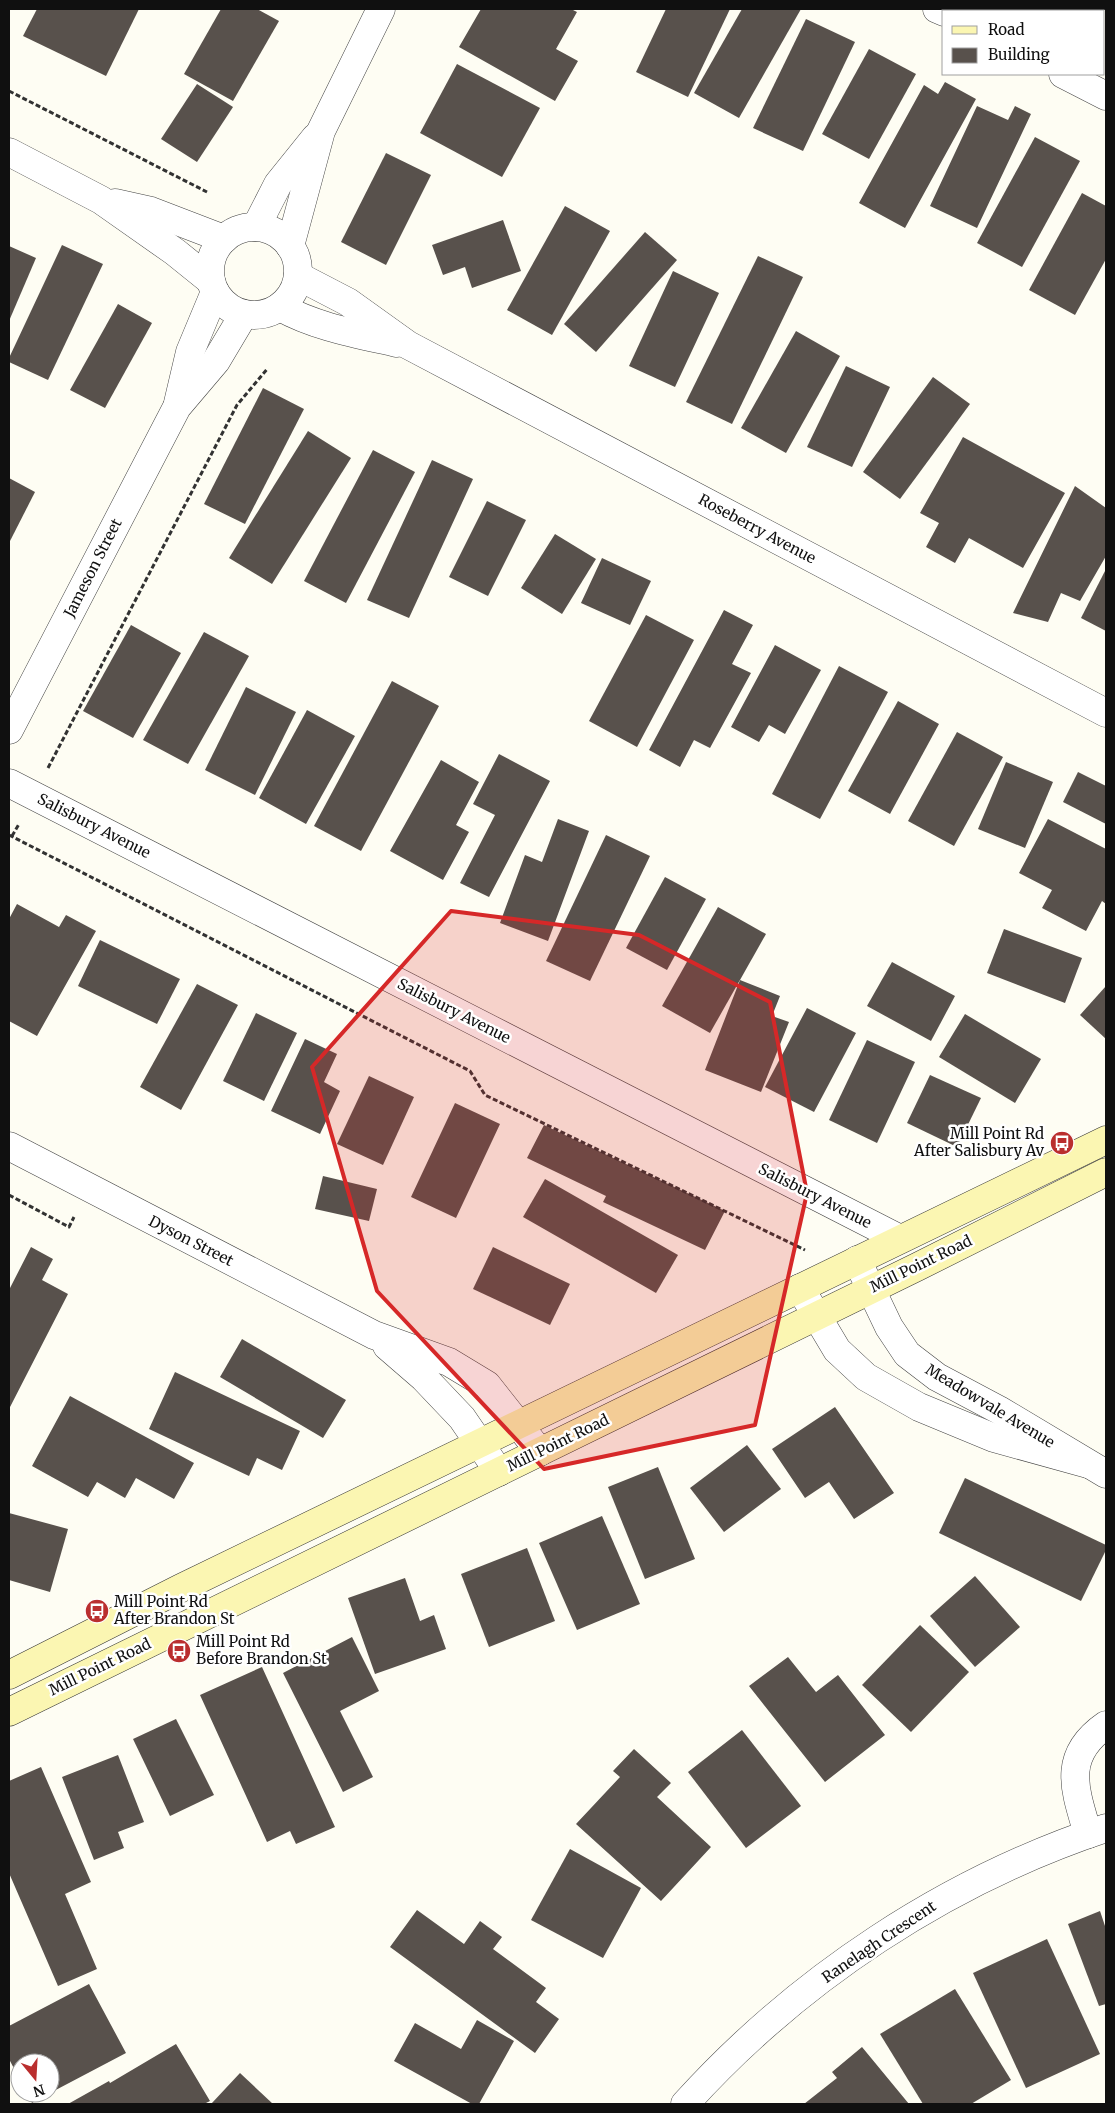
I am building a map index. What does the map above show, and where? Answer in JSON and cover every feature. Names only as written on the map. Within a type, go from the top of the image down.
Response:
[{"type":"main road","name":"Mill Point Road","points":[[9,1675],[181,1588],[521,1425],[1106,1140]]},
{"type":"main road","name":"Mill Point Road","points":[[9,1712],[1106,1172]]},
{"type":"street","points":[[290,246],[321,131],[381,9]]},
{"type":"street","points":[[1065,75],[1106,96]]},
{"type":"street","points":[[256,227],[278,184],[321,131]]},
{"type":"street","points":[[9,152],[101,200],[189,262],[232,310],[244,314],[269,313],[280,307],[295,288],[298,276],[295,255],[281,236],[269,230],[256,227],[239,230],[224,239],[215,252],[210,266],[213,287]]},
{"type":"street","points":[[101,200],[151,211],[224,239]]},
{"type":"street","name":"Roseberry Avenue","points":[[298,276],[348,302],[408,345],[1106,713]]},
{"type":"street","name":"Jameson Street","points":[[177,407],[190,352],[213,287]]},
{"type":"street","name":"Roseberry Avenue","points":[[280,307],[292,314],[340,330],[408,345]]},
{"type":"street","name":"Jameson Street","points":[[9,730],[177,407],[216,361],[244,314]]},
{"type":"street","name":"Salisbury Avenue","points":[[9,783],[900,1239]]},
{"type":"street","name":"Dyson Street","points":[[9,1146],[374,1335],[449,1362],[487,1385],[521,1425],[540,1452]]},
{"type":"street","name":"Meadowvale Avenue","points":[[857,1260],[889,1327],[907,1354],[937,1377],[999,1410],[1097,1470]]},
{"type":"street","name":"Meadowvale Avenue","points":[[800,1288],[837,1350],[866,1377],[918,1407],[994,1438],[1097,1470]]},
{"type":"street","name":"Dyson Street","points":[[374,1335],[424,1378],[462,1418],[499,1472]]},
{"type":"street","points":[[1097,1831],[1075,1791],[1074,1770],[1078,1756],[1085,1744],[1106,1725]]},
{"type":"street","name":"Ranelagh Crescent","points":[[684,2104],[718,2067],[776,2016],[841,1965],[909,1918],[974,1881],[1029,1856],[1097,1831]]},
{"type":"path","points":[[9,91],[207,192]]},
{"type":"path","points":[[268,368],[237,405],[33,796],[10,835],[470,1070],[485,1095],[806,1250]]},
{"type":"path","points":[[9,1195],[70,1227],[88,1187]]},
{"type":"highlighted area","points":[[451,911],[639,935],[770,1002],[807,1193],[755,1425],[544,1469],[377,1291],[312,1067]]},
{"type":"building","points":[[37,9],[139,9],[106,76],[23,36]]},
{"type":"building","points":[[221,9],[257,9],[279,21],[233,101],[184,74]]},
{"type":"building","points":[[481,9],[571,9],[577,12],[556,49],[578,61],[555,101],[459,47]]},
{"type":"building","points":[[666,9],[730,9],[688,97],[636,72]]},
{"type":"building","points":[[742,9],[801,9],[739,118],[694,93]]},
{"type":"building","points":[[806,19],[855,42],[803,151],[753,128]]},
{"type":"building","points":[[869,49],[916,74],[869,159],[822,134]]},
{"type":"building","points":[[457,64],[540,108],[502,177],[420,133]]},
{"type":"building","points":[[945,82],[976,99],[905,228],[859,203],[924,85],[938,94]]},
{"type":"building","points":[[197,84],[233,107],[197,162],[161,139]]},
{"type":"building","points":[[977,106],[1008,120],[1015,106],[1031,114],[977,228],[930,206]]},
{"type":"building","points":[[1035,137],[1080,161],[1022,267],[977,243]]},
{"type":"building","points":[[386,153],[431,175],[386,265],[341,242]]},
{"type":"building","points":[[1082,193],[1106,206],[1106,259],[1075,315],[1029,290]]},
{"type":"building","points":[[565,206],[610,231],[552,335],[507,310]]},
{"type":"building","points":[[503,220],[521,271],[472,288],[465,267],[443,275],[432,245]]},
{"type":"building","points":[[645,232],[677,260],[596,352],[564,324]]},
{"type":"building","points":[[62,245],[103,264],[48,380],[9,362],[9,358]]},
{"type":"building","points":[[9,246],[36,258],[9,321]]},
{"type":"building","points":[[758,256],[803,277],[732,424],[686,402]]},
{"type":"building","points":[[673,271],[719,293],[675,387],[629,366]]},
{"type":"building","points":[[118,304],[152,323],[105,408],[70,390]]},
{"type":"building","points":[[796,331],[840,356],[786,453],[741,428]]},
{"type":"building","points":[[846,366],[890,387],[852,467],[807,447]]},
{"type":"building","points":[[933,377],[970,404],[900,499],[863,472]]},
{"type":"building","points":[[263,388],[304,409],[245,524],[204,504]]},
{"type":"building","points":[[308,431],[351,458],[272,584],[229,558]]},
{"type":"building","points":[[963,437],[1065,493],[1023,568],[969,538],[955,563],[926,547],[939,523],[920,513]]},
{"type":"building","points":[[373,450],[415,472],[346,603],[304,581]]},
{"type":"building","points":[[432,460],[473,479],[409,618],[367,600]]},
{"type":"building","points":[[9,478],[35,492],[9,543]]},
{"type":"building","points":[[1075,486],[1106,508],[1106,556],[1080,601],[1061,593],[1048,622],[1013,613]]},
{"type":"building","points":[[487,501],[526,520],[488,596],[449,577]]},
{"type":"building","points":[[555,534],[596,559],[562,614],[521,588]]},
{"type":"building","points":[[602,558],[651,581],[630,625],[581,603]]},
{"type":"building","points":[[1106,569],[1106,631],[1081,618]]},
{"type":"building","points":[[724,610],[753,625],[732,664],[751,673],[710,748],[694,740],[680,767],[649,750]]},
{"type":"building","points":[[646,615],[694,640],[637,747],[589,721]]},
{"type":"building","points":[[131,625],[181,653],[133,738],[83,711]]},
{"type":"building","points":[[204,632],[249,656],[188,764],[143,740]]},
{"type":"building","points":[[775,645],[821,670],[785,734],[769,725],[759,742],[731,727]]},
{"type":"building","points":[[839,666],[888,692],[820,819],[772,794]]},
{"type":"building","points":[[392,681],[439,706],[361,851],[314,826]]},
{"type":"building","points":[[246,687],[296,712],[255,795],[205,770]]},
{"type":"building","points":[[898,701],[939,724],[890,814],[848,791]]},
{"type":"building","points":[[307,710],[355,736],[306,824],[259,798]]},
{"type":"building","points":[[957,732],[1003,757],[954,846],[908,821]]},
{"type":"building","points":[[499,754],[550,781],[489,897],[460,883],[495,815],[473,804]]},
{"type":"building","points":[[441,760],[479,782],[456,825],[469,832],[443,880],[390,851]]},
{"type":"building","points":[[1006,762],[1053,782],[1025,848],[978,829]]},
{"type":"building","points":[[1078,772],[1106,786],[1106,824],[1063,802]]},
{"type":"building","points":[[558,819],[589,831],[548,941],[500,923],[525,855],[542,862]]},
{"type":"building","points":[[1048,819],[1106,849],[1106,904],[1102,901],[1086,931],[1042,908],[1052,890],[1019,873]]},
{"type":"building","points":[[606,835],[650,856],[590,981],[546,961]]},
{"type":"building","points":[[665,877],[706,899],[667,970],[626,948]]},
{"type":"building","points":[[17,904],[59,927],[66,915],[96,931],[37,1036],[9,1021],[9,919]]},
{"type":"building","points":[[718,907],[766,934],[710,1033],[662,1006]]},
{"type":"building","points":[[1004,929],[1082,958],[1065,1003],[987,973]]},
{"type":"building","points":[[100,940],[180,979],[157,1024],[78,986]]},
{"type":"building","points":[[892,962],[955,996],[931,1041],[867,1006]]},
{"type":"building","points":[[740,980],[780,996],[772,1016],[789,1022],[761,1092],[705,1070]]},
{"type":"building","points":[[197,984],[238,1005],[181,1110],[140,1087]]},
{"type":"building","points":[[1106,986],[1106,1039],[1080,1015]]},
{"type":"building","points":[[807,1008],[856,1033],[814,1112],[765,1087]]},
{"type":"building","points":[[256,1013],[297,1033],[264,1101],[223,1081]]},
{"type":"building","points":[[965,1014],[1041,1059],[1015,1103],[939,1057]]},
{"type":"building","points":[[305,1039],[337,1054],[324,1082],[340,1091],[320,1134],[271,1111]]},
{"type":"building","points":[[867,1040],[915,1062],[877,1143],[829,1120]]},
{"type":"building","points":[[930,1075],[981,1098],[957,1147],[907,1123]]},
{"type":"building","points":[[369,1076],[414,1097],[383,1165],[337,1144]]},
{"type":"building","points":[[455,1103],[500,1124],[456,1218],[411,1197]]},
{"type":"building","points":[[544,1125],[725,1211],[705,1250],[603,1202],[606,1196],[527,1158]]},
{"type":"building","points":[[323,1176],[377,1189],[369,1221],[315,1209]]},
{"type":"building","points":[[545,1179],[678,1255],[656,1293],[523,1217]]},
{"type":"building","points":[[31,1247],[53,1259],[42,1280],[68,1294],[9,1409],[9,1290]]},
{"type":"building","points":[[493,1247],[570,1284],[550,1325],[473,1289]]},
{"type":"building","points":[[242,1339],[346,1400],[323,1438],[220,1377]]},
{"type":"building","points":[[175,1372],[300,1431],[282,1470],[257,1458],[249,1476],[149,1429]]},
{"type":"building","points":[[70,1396],[194,1463],[174,1499],[136,1478],[125,1498],[97,1482],[88,1497],[32,1466]]},
{"type":"building","points":[[835,1407],[894,1493],[854,1519],[829,1482],[805,1498],[772,1449]]},
{"type":"building","points":[[747,1445],[781,1489],[724,1532],[690,1488]]},
{"type":"building","points":[[658,1467],[695,1559],[645,1579],[608,1487]]},
{"type":"building","points":[[965,1478],[1106,1545],[1106,1550],[1081,1601],[939,1533]]},
{"type":"building","points":[[9,1513],[68,1529],[50,1592],[9,1580]]},
{"type":"building","points":[[602,1516],[640,1604],[577,1630],[539,1543]]},
{"type":"building","points":[[527,1548],[555,1621],[489,1647],[461,1574]]},
{"type":"building","points":[[975,1576],[1020,1627],[975,1667],[930,1616]]},
{"type":"building","points":[[405,1578],[420,1621],[434,1615],[446,1649],[375,1674],[348,1598]]},
{"type":"building","points":[[920,1625],[969,1672],[911,1732],[862,1685]]},
{"type":"building","points":[[352,1637],[379,1691],[340,1711],[373,1777],[343,1792],[283,1673]]},
{"type":"building","points":[[788,1657],[816,1692],[838,1675],[885,1735],[825,1782],[749,1686]]},
{"type":"building","points":[[262,1667],[335,1827],[296,1844],[290,1831],[267,1842],[200,1695]]},
{"type":"building","points":[[176,1719],[214,1795],[170,1816],[133,1739]]},
{"type":"building","points":[[742,1730],[801,1806],[746,1848],[688,1772]]},
{"type":"building","points":[[634,1749],[671,1783],[657,1797],[711,1847],[661,1901],[576,1824],[620,1777],[613,1771]]},
{"type":"building","points":[[118,1755],[144,1822],[118,1832],[124,1848],[94,1860],[62,1777]]},
{"type":"building","points":[[41,1767],[91,1882],[65,1894],[97,1969],[58,1986],[9,1873],[9,1781]]},
{"type":"building","points":[[570,1849],[641,1888],[603,1958],[531,1920]]},
{"type":"building","points":[[417,1910],[464,1944],[480,1921],[502,1937],[493,1949],[546,1988],[536,2002],[559,2019],[535,2053],[390,1947]]},
{"type":"building","points":[[1100,1911],[1106,1929],[1106,2004],[1099,2006],[1068,1924]]},
{"type":"building","points":[[1047,1939],[1100,2054],[1026,2088],[973,1973]]},
{"type":"building","points":[[89,1984],[126,2053],[60,2088],[60,2053],[10,2053],[10,2061],[9,2026]]},
{"type":"building","points":[[955,1989],[1011,2080],[971,2104],[923,2104],[880,2034]]},
{"type":"building","points":[[477,2020],[514,2041],[479,2104],[472,2104],[394,2061],[415,2023],[461,2049]]},
{"type":"building","points":[[176,2044],[210,2101],[204,2104],[68,2104],[109,2081],[110,2083]]},
{"type":"building","points":[[862,2047],[909,2104],[804,2104],[837,2078],[832,2072]]},
{"type":"building","points":[[240,2073],[273,2104],[211,2104]]},
{"type":"place","name":"Mill Point Rd After Salisbury Av","points":[[1062,1143]]},
{"type":"place","name":"Mill Point Rd After Brandon St","points":[[97,1611]]},
{"type":"place","name":"Mill Point Rd Before Brandon St","points":[[179,1651]]}]
